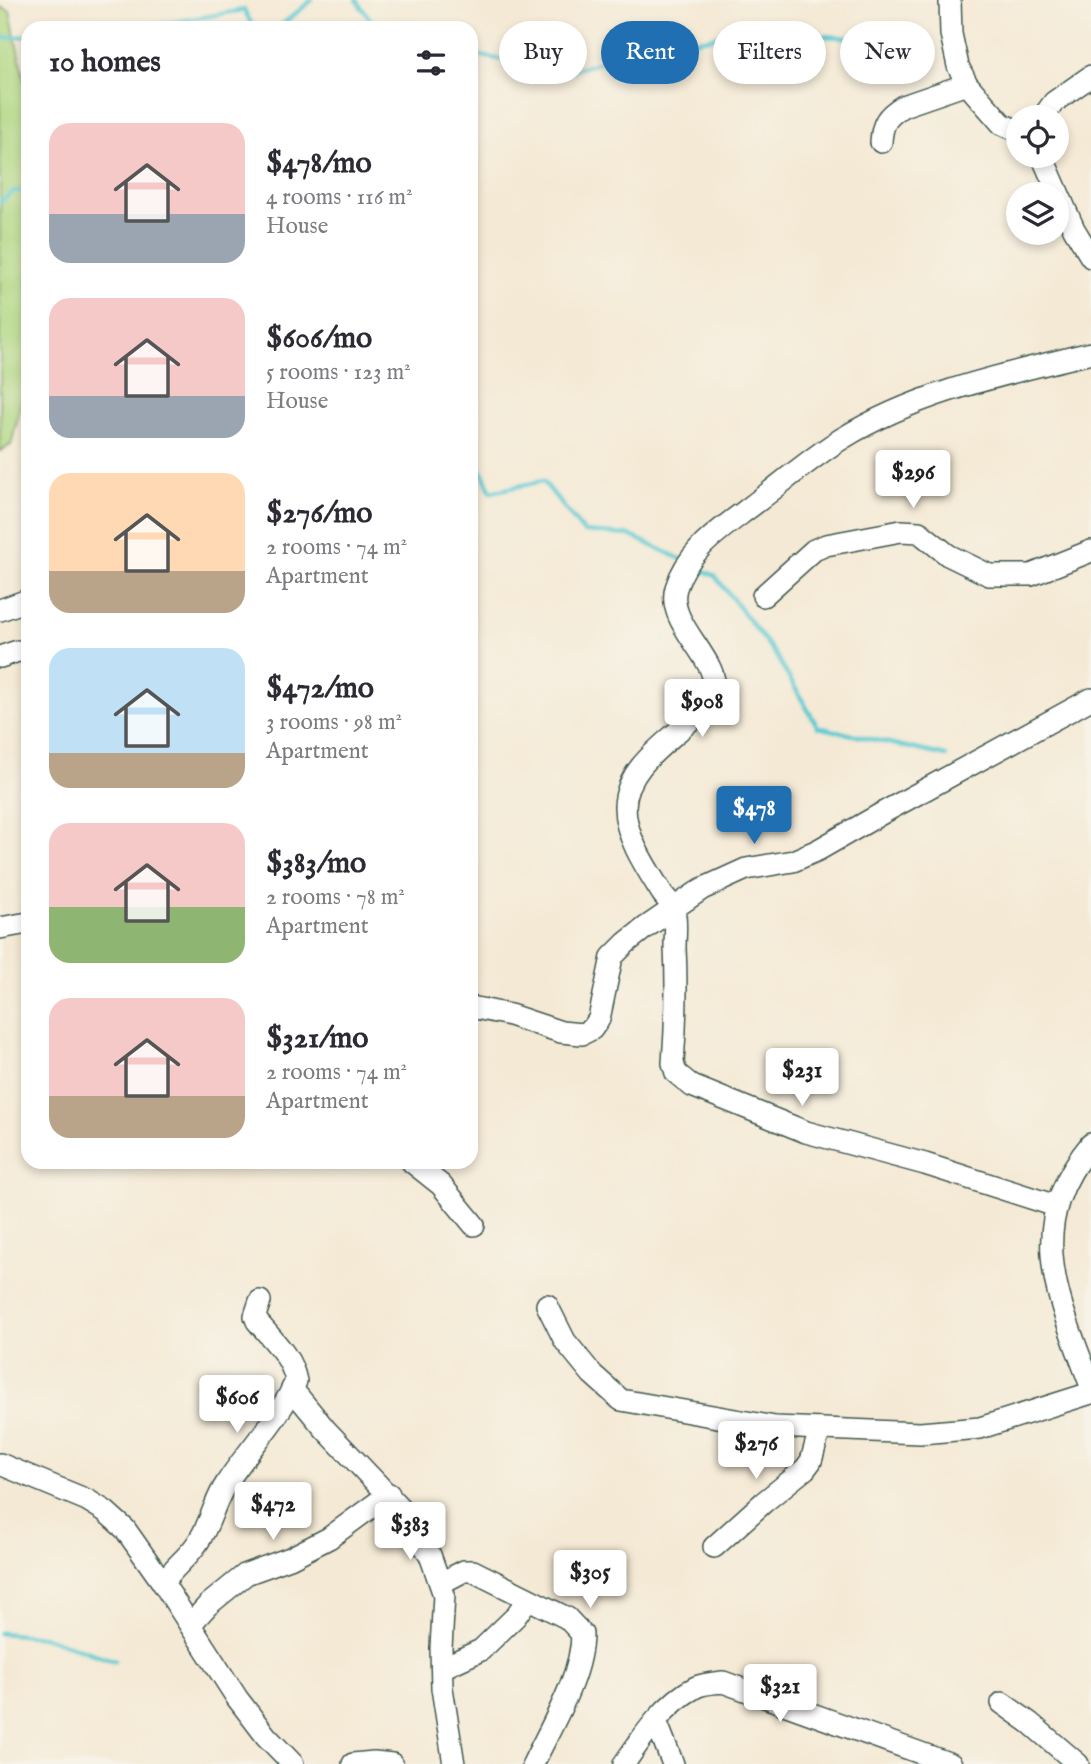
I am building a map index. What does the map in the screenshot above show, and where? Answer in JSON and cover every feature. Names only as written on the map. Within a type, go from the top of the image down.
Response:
[{"type":"street","points":[[950,0],[951,34],[958,66],[967,84],[1006,126]]},
{"type":"street","points":[[1052,105],[1091,76]]},
{"type":"street","points":[[881,142],[885,119],[893,112],[967,84]]},
{"type":"street","points":[[1047,168],[1074,229],[1091,257]]},
{"type":"street","points":[[1056,1206],[925,1164],[806,1132],[692,1086],[676,1073],[673,1063],[677,993],[674,909],[643,862],[630,831],[625,810],[626,793],[635,774],[693,718],[714,693],[715,682],[710,669],[677,613],[674,600],[677,586],[694,554],[706,541],[842,439],[902,408],[1008,372],[1091,353]]},
{"type":"street","points":[[762,596],[814,550],[826,545],[901,531],[919,532],[948,555],[989,575],[1031,575],[1091,551]]},
{"type":"street","points":[[0,610],[21,602]]},
{"type":"street","points":[[478,1008],[510,1015],[561,1032],[582,1034],[592,1029],[599,1019],[612,957],[626,943],[674,909],[728,876],[746,869],[793,861],[818,850],[1091,699]]},
{"type":"street","points":[[0,928],[21,924]]},
{"type":"street","points":[[1091,1144],[1076,1161],[1056,1206],[1050,1248],[1060,1303],[1091,1386]]},
{"type":"street","points":[[421,1169],[441,1185],[474,1225]]},
{"type":"street","points":[[163,1583],[170,1571],[199,1541],[218,1496],[256,1445],[296,1381],[290,1362],[281,1347],[263,1329],[255,1316],[260,1301]]},
{"type":"street","points":[[547,1305],[565,1341],[592,1374],[621,1400],[775,1427],[920,1433],[980,1428],[1091,1393]]},
{"type":"street","points":[[292,1389],[326,1429],[389,1494],[430,1555],[441,1583],[445,1607],[441,1648],[442,1688],[454,1764]]},
{"type":"street","points":[[714,1547],[805,1469],[811,1461],[820,1429]]},
{"type":"street","points":[[0,1464],[71,1493],[105,1511],[125,1530],[163,1583],[237,1698],[266,1736],[293,1764]]},
{"type":"street","points":[[190,1625],[208,1605],[246,1574],[289,1558],[330,1538],[389,1494]]},
{"type":"street","points":[[441,1583],[464,1571],[473,1571],[567,1618],[582,1634],[582,1646],[574,1673],[533,1764]]},
{"type":"street","points":[[442,1668],[472,1656],[487,1644],[515,1618],[528,1599]]},
{"type":"street","points":[[624,1764],[656,1721],[681,1697],[698,1686],[723,1682],[951,1764]]},
{"type":"street","points":[[1002,1703],[1078,1764]]},
{"type":"street","points":[[656,1721],[673,1764]]},
{"type":"street","points":[[353,1764],[392,1764]]},
{"type":"green space","points":[[0,7],[10,11],[21,65],[21,404],[11,445],[0,451]]},
{"type":"waterway","points":[[286,21],[312,0]]},
{"type":"waterway","points":[[356,0],[372,21]]},
{"type":"waterway","points":[[180,21],[244,10],[250,21]]},
{"type":"waterway","points":[[478,55],[566,72],[636,52],[745,31],[840,37]]},
{"type":"waterway","points":[[0,38],[21,36]]},
{"type":"waterway","points":[[0,202],[14,191],[21,191]]},
{"type":"waterway","points":[[478,463],[491,492],[543,481],[584,532],[629,535],[683,560]]},
{"type":"waterway","points":[[694,566],[715,576],[775,654],[818,727],[946,756]]},
{"type":"waterway","points":[[0,1633],[44,1637],[115,1661]]}]
